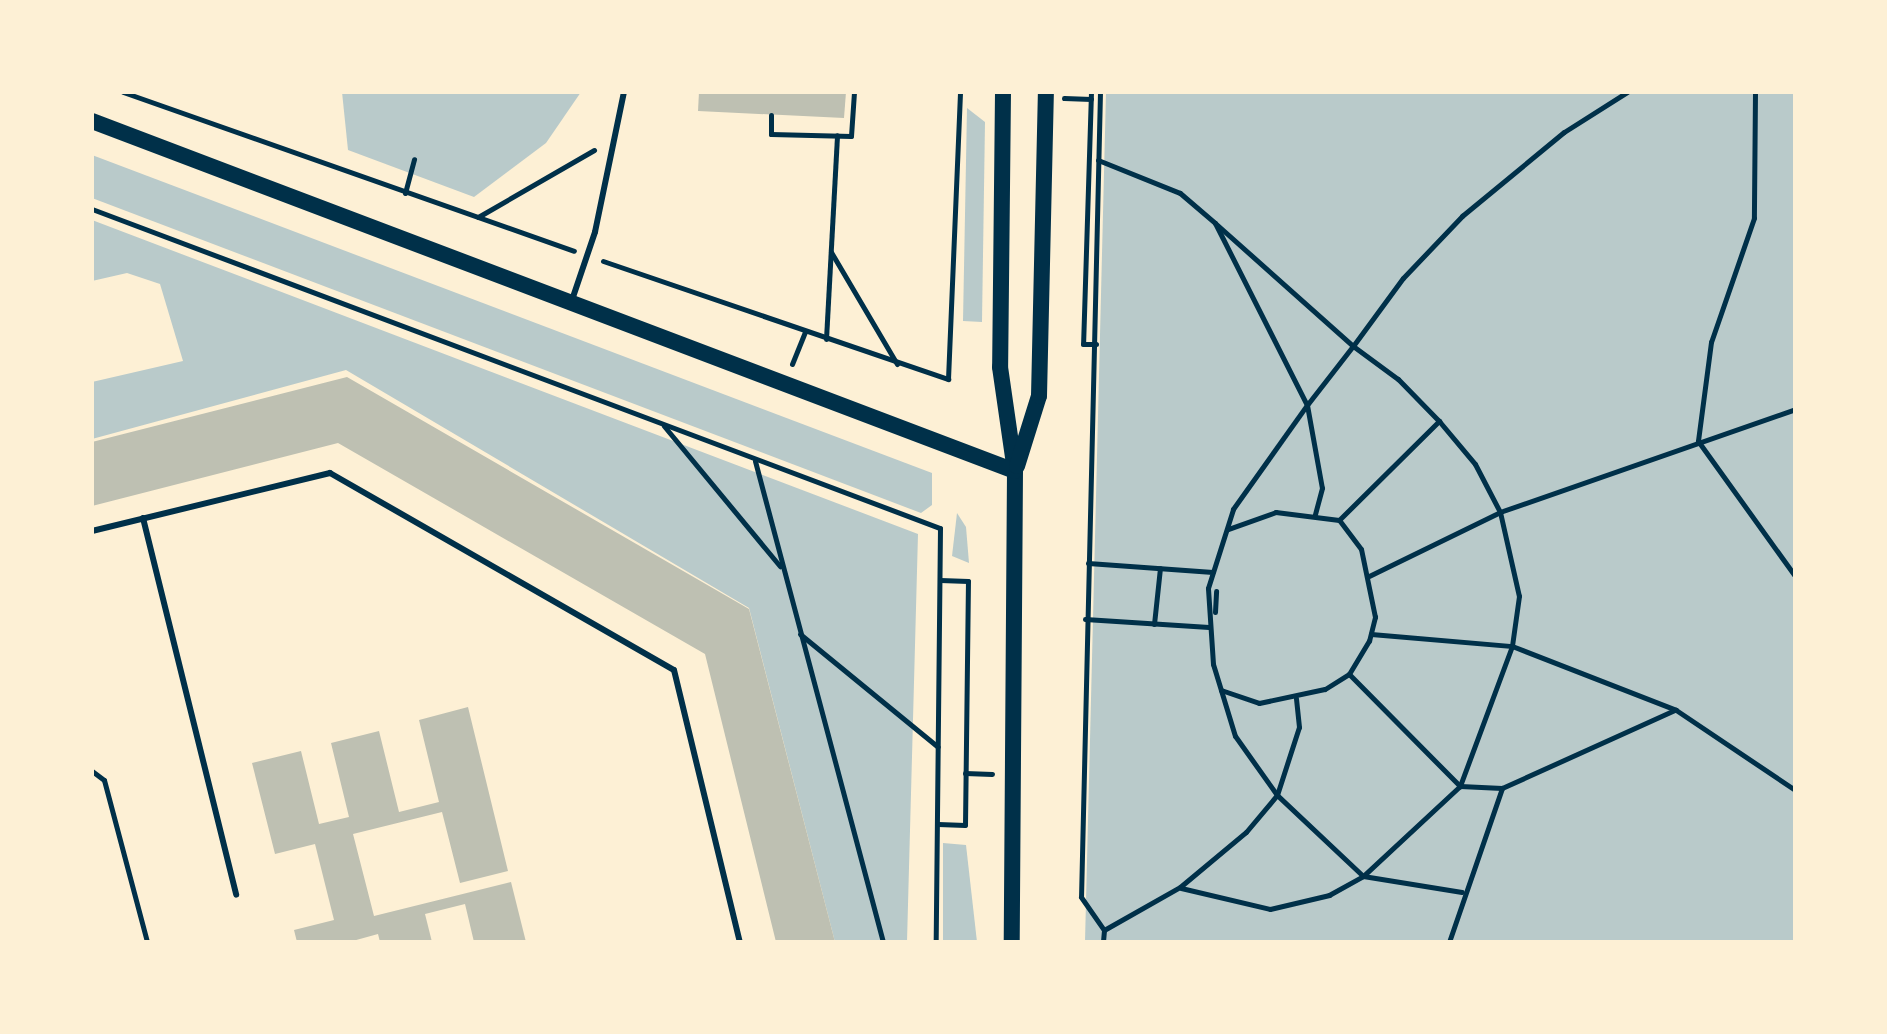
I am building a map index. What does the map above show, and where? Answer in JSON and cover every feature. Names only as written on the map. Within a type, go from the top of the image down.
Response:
[{"type":"main road","points":[[1003,92],[1000,367],[1015,471],[1012,942]]},
{"type":"main road","points":[[1015,471],[1039,396],[1046,92]]},
{"type":"main road","points":[[92,121],[1015,471]]},
{"type":"lane","points":[[571,303],[586,255],[624,92]]},
{"type":"lane","points":[[92,531],[330,473],[674,670],[740,942]]},
{"type":"lane","points":[[143,518],[236,895]]},
{"type":"path","points":[[123,92],[897,365],[948,379],[960,92]]},
{"type":"path","points":[[771,115],[771,134],[851,136],[854,92]]},
{"type":"path","points":[[1091,92],[1083,344],[1096,344]]},
{"type":"path","points":[[1100,92],[1096,344],[1085,619],[1081,897],[1104,930],[1103,942]]},
{"type":"path","points":[[1462,892],[1363,876],[1277,795],[1235,736],[1221,690],[1209,627],[1213,572],[1233,509],[1403,278],[1462,216],[1564,132],[1627,92]]},
{"type":"path","points":[[1755,92],[1754,218],[1711,342],[1698,441],[1795,576]]},
{"type":"path","points":[[826,339],[837,135]]},
{"type":"path","points":[[476,218],[612,140]]},
{"type":"path","points":[[405,193],[414,159]]},
{"type":"path","points":[[1098,160],[1180,193],[1439,421],[1475,464],[1500,512],[1519,596],[1512,646],[1460,786],[1363,876],[1329,895],[1270,909],[1180,887]]},
{"type":"path","points":[[92,209],[755,461],[940,528],[936,942]]},
{"type":"path","points":[[1215,223],[1307,405],[1322,488],[1315,515]]},
{"type":"path","points":[[831,252],[897,365]]},
{"type":"path","points":[[784,383],[805,331]]},
{"type":"path","points":[[1369,576],[1500,512],[1795,409]]},
{"type":"path","points":[[1339,520],[1439,421]]},
{"type":"path","points":[[664,426],[783,570]]},
{"type":"path","points":[[755,461],[883,942]]},
{"type":"path","points":[[1221,690],[1259,703],[1296,698],[1325,689],[1349,674],[1371,634],[1375,617],[1361,549],[1339,520],[1276,512],[1227,530]]},
{"type":"path","points":[[1088,563],[1213,572]]},
{"type":"path","points":[[1154,624],[1160,568]]},
{"type":"path","points":[[938,824],[965,825],[968,581],[940,580]]},
{"type":"path","points":[[1215,612],[1216,591]]},
{"type":"path","points":[[1085,619],[1209,627]]},
{"type":"path","points":[[800,634],[939,747]]},
{"type":"path","points":[[1371,634],[1512,646],[1676,710],[1794,787]]},
{"type":"path","points":[[1349,674],[1460,786],[1502,788],[1676,710]]},
{"type":"path","points":[[1104,930],[1180,887],[1246,832],[1277,795],[1299,727],[1296,698]]},
{"type":"path","points":[[92,771],[104,780],[147,942]]},
{"type":"path","points":[[1449,942],[1462,892],[1502,788]]},
{"type":"shaded area","points":[[342,92],[581,92],[546,143],[474,197],[348,150]]},
{"type":"shaded area","points":[[1106,92],[1795,92],[1795,942],[1085,942]]},
{"type":"shaded area","points":[[967,108],[985,122],[982,322],[963,321]]},
{"type":"shaded area","points":[[92,155],[932,473],[932,505],[921,513],[92,198]]},
{"type":"shaded area","points":[[92,220],[918,534],[907,942],[835,942],[749,608],[346,370],[92,439],[92,382],[183,361],[160,284],[127,273],[92,281]]},
{"type":"shaded area","points":[[957,513],[966,527],[969,563],[952,556]]},
{"type":"shaded area","points":[[943,843],[966,845],[977,942],[943,942]]},
{"type":"building","points":[[699,92],[846,92],[844,118],[698,111]]},
{"type":"building","points":[[347,377],[749,609],[835,942],[776,942],[705,654],[338,443],[92,506],[92,442]]},
{"type":"building","points":[[468,707],[508,871],[460,883],[442,812],[353,834],[374,916],[511,882],[526,942],[474,942],[465,904],[425,914],[432,942],[380,942],[378,934],[349,942],[297,942],[294,930],[334,920],[315,844],[275,854],[252,763],[301,751],[319,824],[349,817],[331,743],[379,731],[399,812],[439,802],[419,720]]}]
